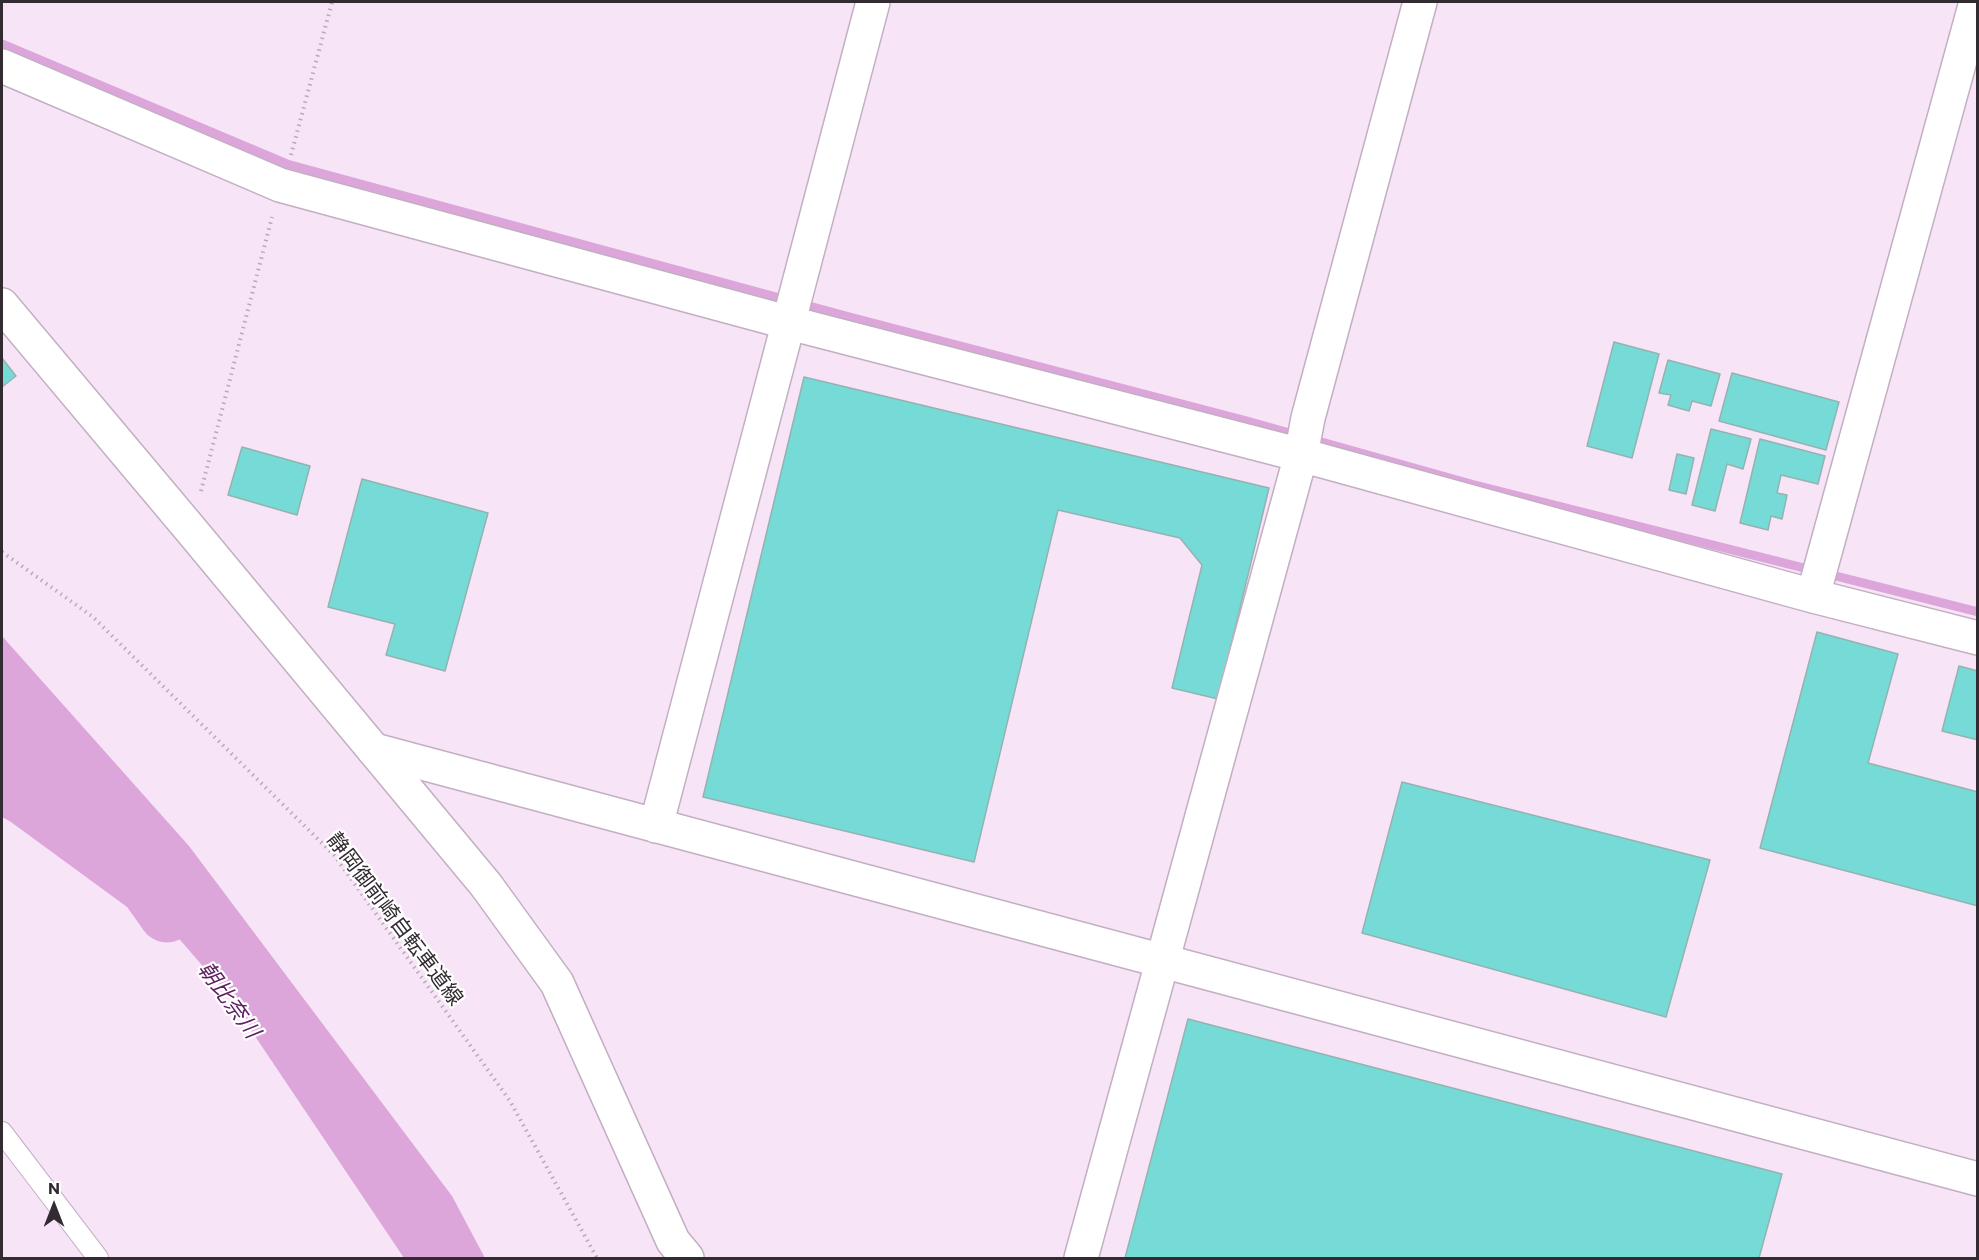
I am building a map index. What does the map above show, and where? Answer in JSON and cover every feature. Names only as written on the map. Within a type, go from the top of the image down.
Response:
[{"type":"street","points":[[656,826],[873,2]]},
{"type":"street","points":[[1081,1258],[1301,455],[1308,418],[1420,2]]},
{"type":"street","points":[[1813,596],[1976,2]]},
{"type":"street","points":[[2,66],[285,172],[789,323],[1301,455],[1813,596],[1977,638]]},
{"type":"street","points":[[2,305],[486,885],[557,983],[673,1241],[687,1258]]},
{"type":"street","points":[[374,750],[1977,1179]]},
{"type":"lane","points":[[2,1132],[98,1258]]},
{"type":"path","points":[[191,530],[332,2]]},
{"type":"path","name":"静岡御前崎自転車道線","points":[[2,552],[93,617],[334,855],[510,1101],[597,1258]]},
{"type":"shaded area","points":[[2,636],[189,846],[452,1196],[485,1258],[404,1258],[226,993],[111,860],[2,760]]},
{"type":"building","points":[[1614,342],[1659,354],[1632,458],[1587,446]]},
{"type":"building","points":[[2,358],[16,376],[2,387]]},
{"type":"building","points":[[1668,360],[1720,374],[1711,406],[1692,401],[1689,411],[1668,405],[1671,395],[1659,393]]},
{"type":"building","points":[[1732,373],[1839,402],[1826,450],[1719,421]]},
{"type":"building","points":[[804,377],[1269,488],[1218,699],[1172,688],[1202,565],[1180,538],[1058,510],[974,862],[703,797]]},
{"type":"building","points":[[1711,429],[1751,439],[1743,469],[1727,464],[1715,511],[1692,505]]},
{"type":"building","points":[[1760,439],[1825,456],[1818,484],[1781,475],[1777,493],[1787,495],[1782,519],[1771,516],[1768,530],[1740,523]]},
{"type":"building","points":[[242,447],[310,466],[297,515],[228,495]]},
{"type":"building","points":[[1677,454],[1694,458],[1686,494],[1669,490]]},
{"type":"building","points":[[362,479],[488,513],[445,671],[386,655],[395,624],[328,607]]},
{"type":"building","points":[[1817,632],[1898,654],[1868,763],[1978,792],[1978,906],[1760,848]]},
{"type":"building","points":[[1959,666],[1978,671],[1978,740],[1942,731]]},
{"type":"building","points":[[1402,782],[1710,860],[1666,1017],[1362,933]]},
{"type":"building","points":[[1188,1019],[1782,1174],[1759,1258],[1125,1258]]},
{"type":"waterway","points":[[2,44],[287,164],[846,316],[1247,421],[1471,484],[1978,612]]},
{"type":"waterway","name":"朝比奈川","points":[[2,785],[25,797],[148,887],[167,914]]}]
